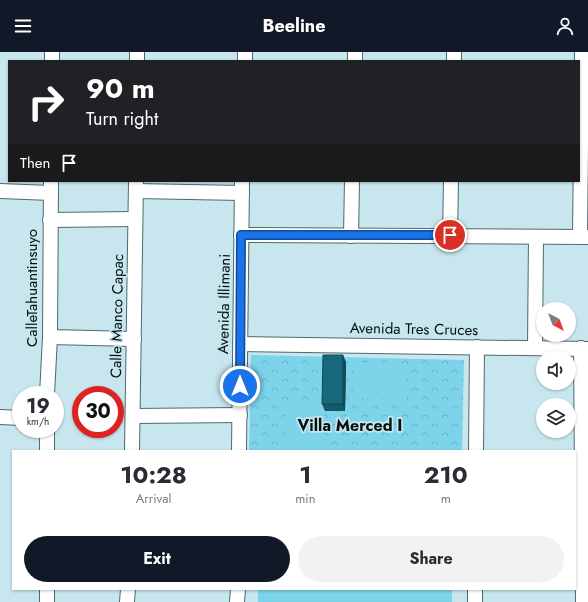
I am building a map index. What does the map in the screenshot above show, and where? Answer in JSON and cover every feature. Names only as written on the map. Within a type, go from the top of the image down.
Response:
[{"type":"street","points":[[241,235],[450,235],[584,237],[580,135],[582,52]]},
{"type":"street","points":[[351,236],[352,182]]},
{"type":"street","points":[[450,235],[451,182]]},
{"type":"street","points":[[136,186],[242,187]]},
{"type":"street","name":"Calle Manco Capac","points":[[132,450],[136,186]]},
{"type":"street","points":[[0,191],[51,187]]},
{"type":"street","name":"CalleTahuantinsuyo","points":[[47,386],[50,337],[51,187]]},
{"type":"street","name":"Avenida Illimani","points":[[239,450],[242,187]]},
{"type":"street","points":[[50,220],[135,219]]},
{"type":"street","points":[[535,348],[536,237]]},
{"type":"street","points":[[50,337],[134,339]]},
{"type":"street","name":"Avenida Tres Cruces","points":[[240,344],[584,349]]},
{"type":"street","points":[[476,450],[477,347]]},
{"type":"street","points":[[583,602],[579,562],[584,349]]},
{"type":"street","points":[[133,416],[240,415]]},
{"type":"street","points":[[0,417],[12,418]]},
{"type":"street","points":[[47,438],[47,450]]},
{"type":"street","points":[[47,590],[47,602]]},
{"type":"street","points":[[127,602],[128,590]]},
{"type":"street","points":[[237,602],[238,590]]},
{"type":"street","points":[[474,602],[475,590]]},
{"type":"green space","points":[[251,355],[464,360],[462,450],[249,450]]},
{"type":"green space","points":[[354,362],[407,364],[406,399],[353,398]]},
{"type":"green space","points":[[286,400],[324,401],[323,450],[285,450]]},
{"type":"green space","points":[[258,590],[452,590],[452,602],[258,602]]},
{"type":"building","points":[[323,355],[343,355],[343,404],[322,404]]},
{"type":"district","name":"Villa Merced I","points":[[350,425]]},
{"type":"route","points":[[240,386],[241,235],[450,235]]}]
